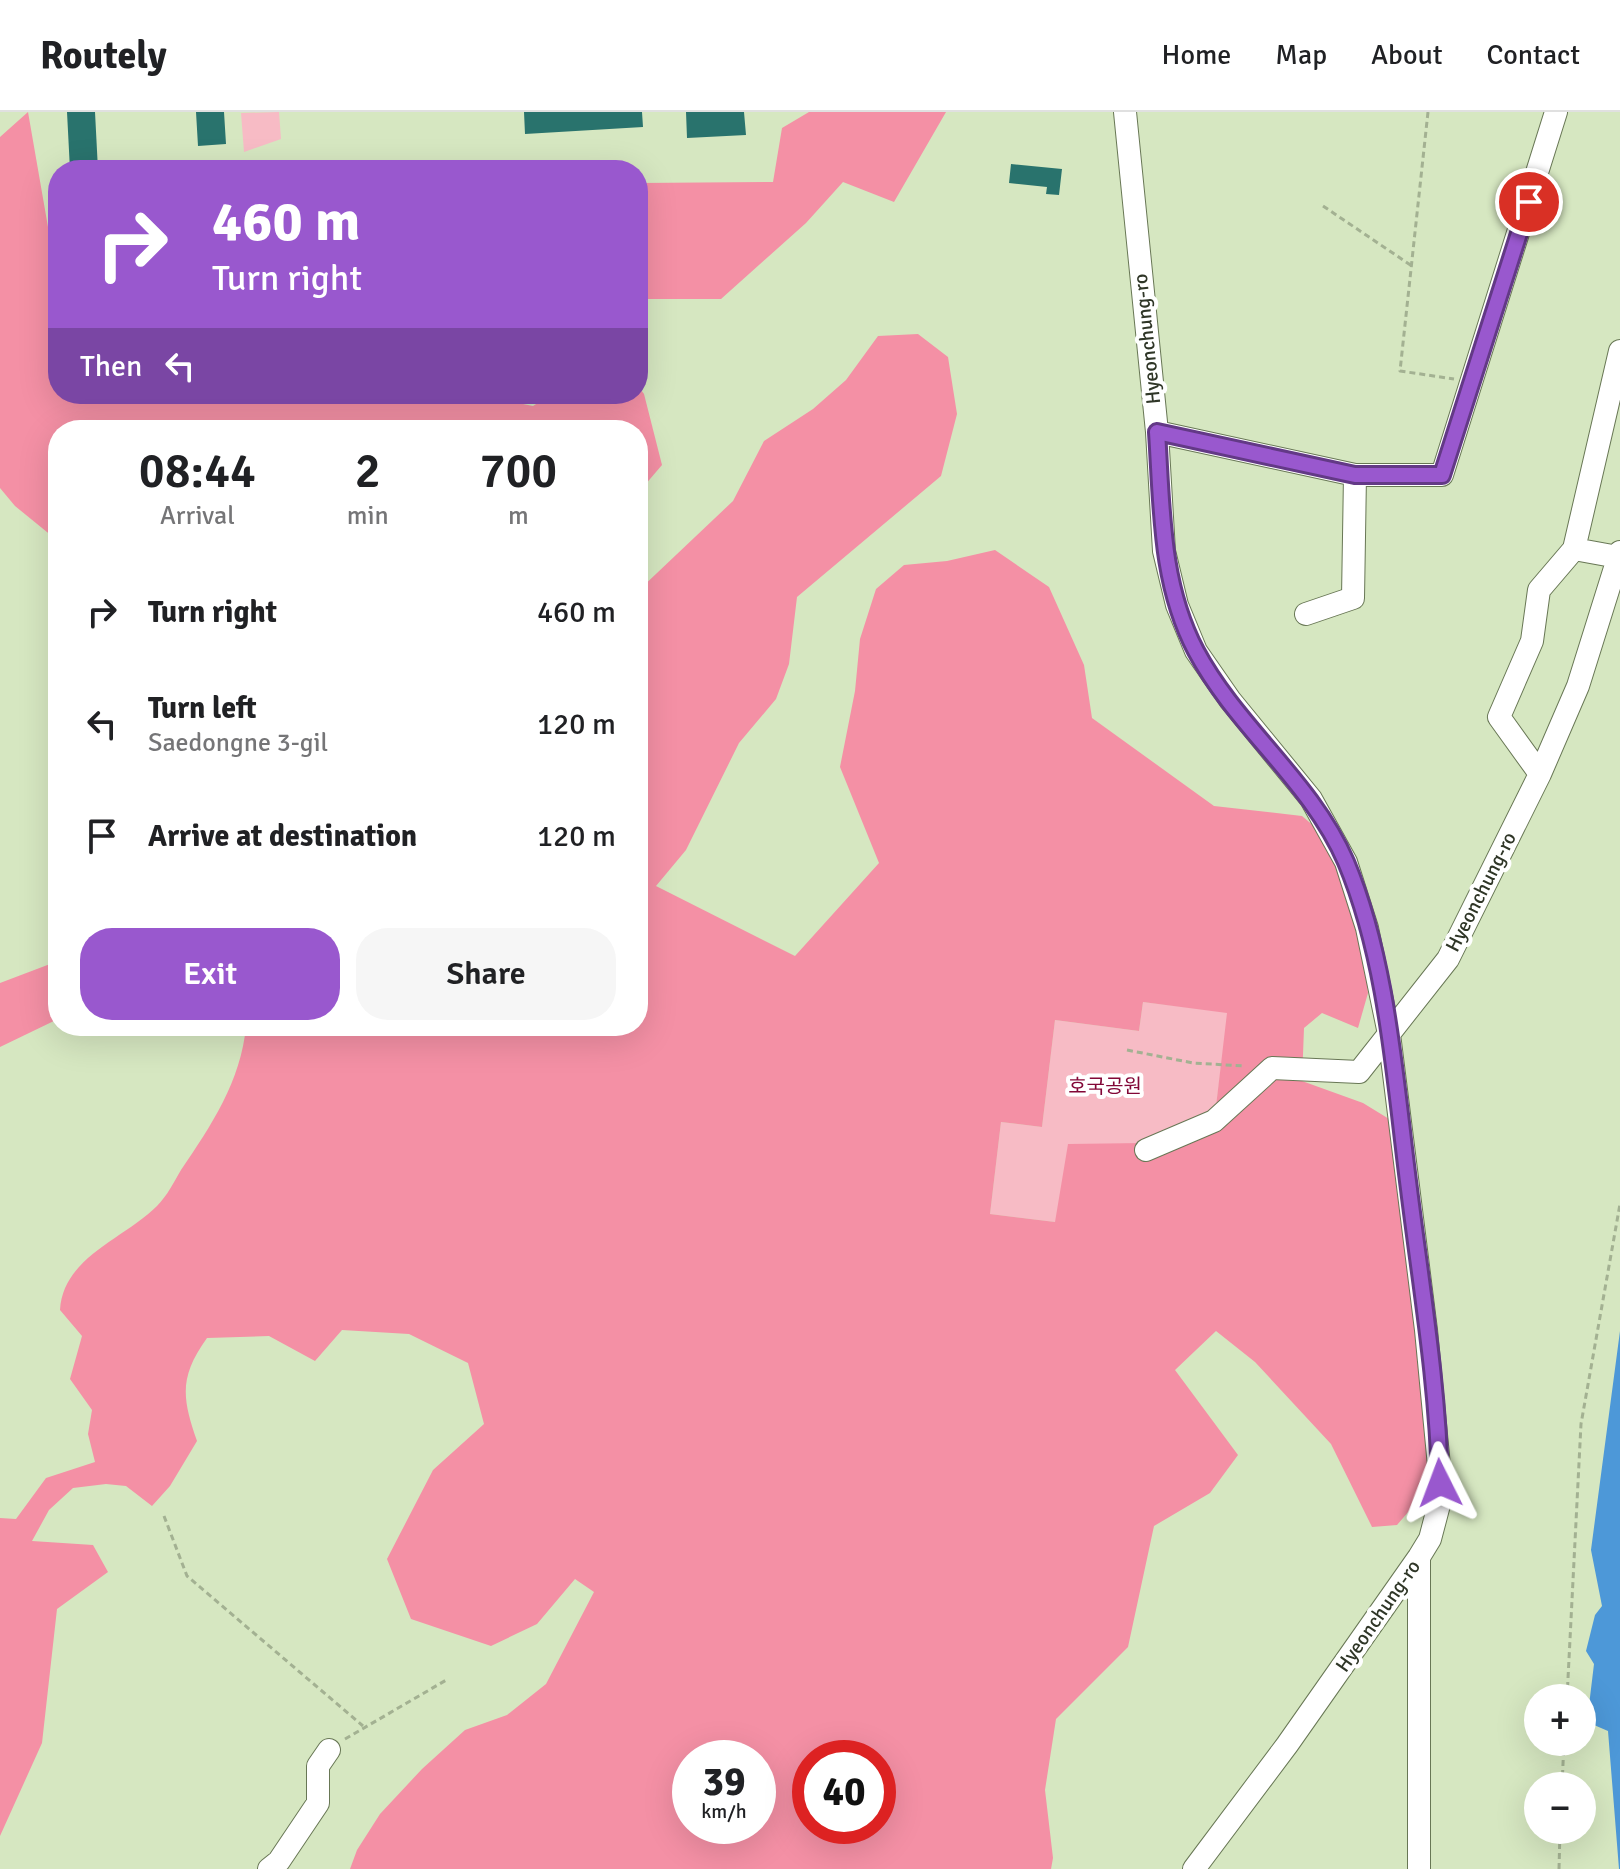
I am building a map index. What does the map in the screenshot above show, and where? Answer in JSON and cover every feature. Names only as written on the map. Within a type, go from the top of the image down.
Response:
[{"type":"street","name":"Hyeonchung-ro","points":[[1125,112],[1157,432],[1164,551],[1177,605],[1196,651],[1230,700],[1311,799],[1346,862],[1367,928],[1389,1034],[1426,1330],[1439,1466],[1440,1501],[1430,1539],[1287,1745],[1194,1869]]},
{"type":"street","points":[[1157,432],[1355,475],[1442,475],[1556,112]]},
{"type":"street","points":[[1540,774],[1499,717],[1532,641],[1539,590],[1574,549],[1620,351]]},
{"type":"street","points":[[1306,614],[1353,598],[1355,475]]},
{"type":"street","points":[[1574,549],[1619,555]]},
{"type":"street","name":"Hyeonchung-ro","points":[[1389,1034],[1448,959],[1540,774],[1578,686],[1619,555]]},
{"type":"street","points":[[1146,1150],[1214,1121],[1272,1068],[1359,1072],[1389,1034]]},
{"type":"street","points":[[1419,1557],[1419,1869]]},
{"type":"street","points":[[269,1869],[279,1861],[318,1803],[318,1766],[329,1750]]},
{"type":"path","points":[[1428,112],[1400,371],[1473,382]]},
{"type":"path","points":[[1323,206],[1412,266]]},
{"type":"path","points":[[1127,1050],[1193,1063],[1272,1068]]},
{"type":"path","points":[[1568,1684],[1581,1424],[1620,1204]]},
{"type":"path","points":[[164,1516],[187,1576],[363,1726]]},
{"type":"path","points":[[329,1750],[363,1726],[448,1679]]},
{"type":"path","points":[[1559,1869],[1560,1844]]},
{"type":"green space","points":[[279,112],[281,139],[244,152],[241,113]]},
{"type":"green space","name":"호국공원","points":[[1143,1002],[1228,1012],[1215,1115],[1055,1222],[990,1214],[1001,1122],[1042,1127],[1055,1020],[1139,1031]]},
{"type":"shaded area","points":[[28,112],[48,227],[48,404],[647,404],[662,465],[648,481],[648,420],[48,420],[48,533],[15,506],[0,488],[0,137]]},
{"type":"shaded area","points":[[809,112],[946,112],[894,202],[843,182],[806,223],[721,299],[648,299],[648,183],[773,182],[782,128]]},
{"type":"shaded area","points":[[918,334],[948,357],[957,414],[941,476],[797,597],[789,664],[776,699],[739,743],[686,850],[656,886],[795,956],[879,863],[840,767],[855,691],[860,639],[876,589],[904,565],[947,561],[995,550],[1049,587],[1084,665],[1092,718],[1214,806],[1302,816],[1334,843],[1359,901],[1368,993],[1358,1028],[1322,1013],[1304,1028],[1302,1081],[1363,1103],[1394,1122],[1429,1463],[1421,1497],[1397,1525],[1372,1527],[1331,1444],[1255,1362],[1216,1331],[1175,1370],[1238,1455],[1210,1493],[1154,1526],[1128,1647],[1056,1719],[1045,1790],[1053,1858],[1051,1869],[350,1869],[357,1850],[380,1814],[422,1769],[465,1730],[507,1715],[546,1684],[594,1592],[575,1579],[537,1624],[491,1646],[411,1619],[387,1559],[433,1470],[484,1424],[468,1363],[409,1334],[342,1330],[315,1361],[269,1336],[207,1338],[192,1364],[186,1388],[188,1412],[197,1441],[170,1486],[152,1506],[126,1486],[106,1484],[73,1488],[49,1510],[32,1541],[93,1545],[108,1572],[57,1609],[42,1743],[0,1836],[0,1518],[16,1519],[46,1478],[95,1462],[88,1434],[92,1410],[70,1379],[82,1336],[60,1310],[72,1276],[97,1250],[157,1206],[167,1193],[223,1102],[238,1066],[244,1036],[648,1036],[648,582],[733,501],[764,441],[813,409],[846,380],[878,336]],"holes":[[[1143,1002],[1227,1013],[1215,1115],[1143,1143],[1068,1144],[1055,1222],[990,1214],[1001,1122],[1042,1127],[1055,1020],[1139,1031]]]},
{"type":"shaded area","points":[[48,965],[48,1024],[0,1047],[0,983]]},
{"type":"water","points":[[1620,1331],[1620,1869],[1608,1731],[1596,1726],[1596,1684],[1592,1684],[1594,1664],[1586,1651],[1595,1615],[1602,1606],[1591,1550]]},
{"type":"building","points":[[67,112],[95,112],[97,160],[69,160]]},
{"type":"building","points":[[196,112],[224,112],[226,144],[198,146]]},
{"type":"building","points":[[524,112],[642,112],[643,127],[525,134]]},
{"type":"building","points":[[686,112],[744,112],[746,135],[687,138]]},
{"type":"building","points":[[1011,164],[1062,169],[1059,195],[1046,194],[1047,187],[1009,183]]},
{"type":"route","points":[[1440,1483],[1436,1415],[1389,1034],[1367,928],[1346,862],[1311,799],[1230,700],[1196,651],[1177,605],[1164,551],[1157,432],[1355,475],[1442,475],[1529,202]]}]
